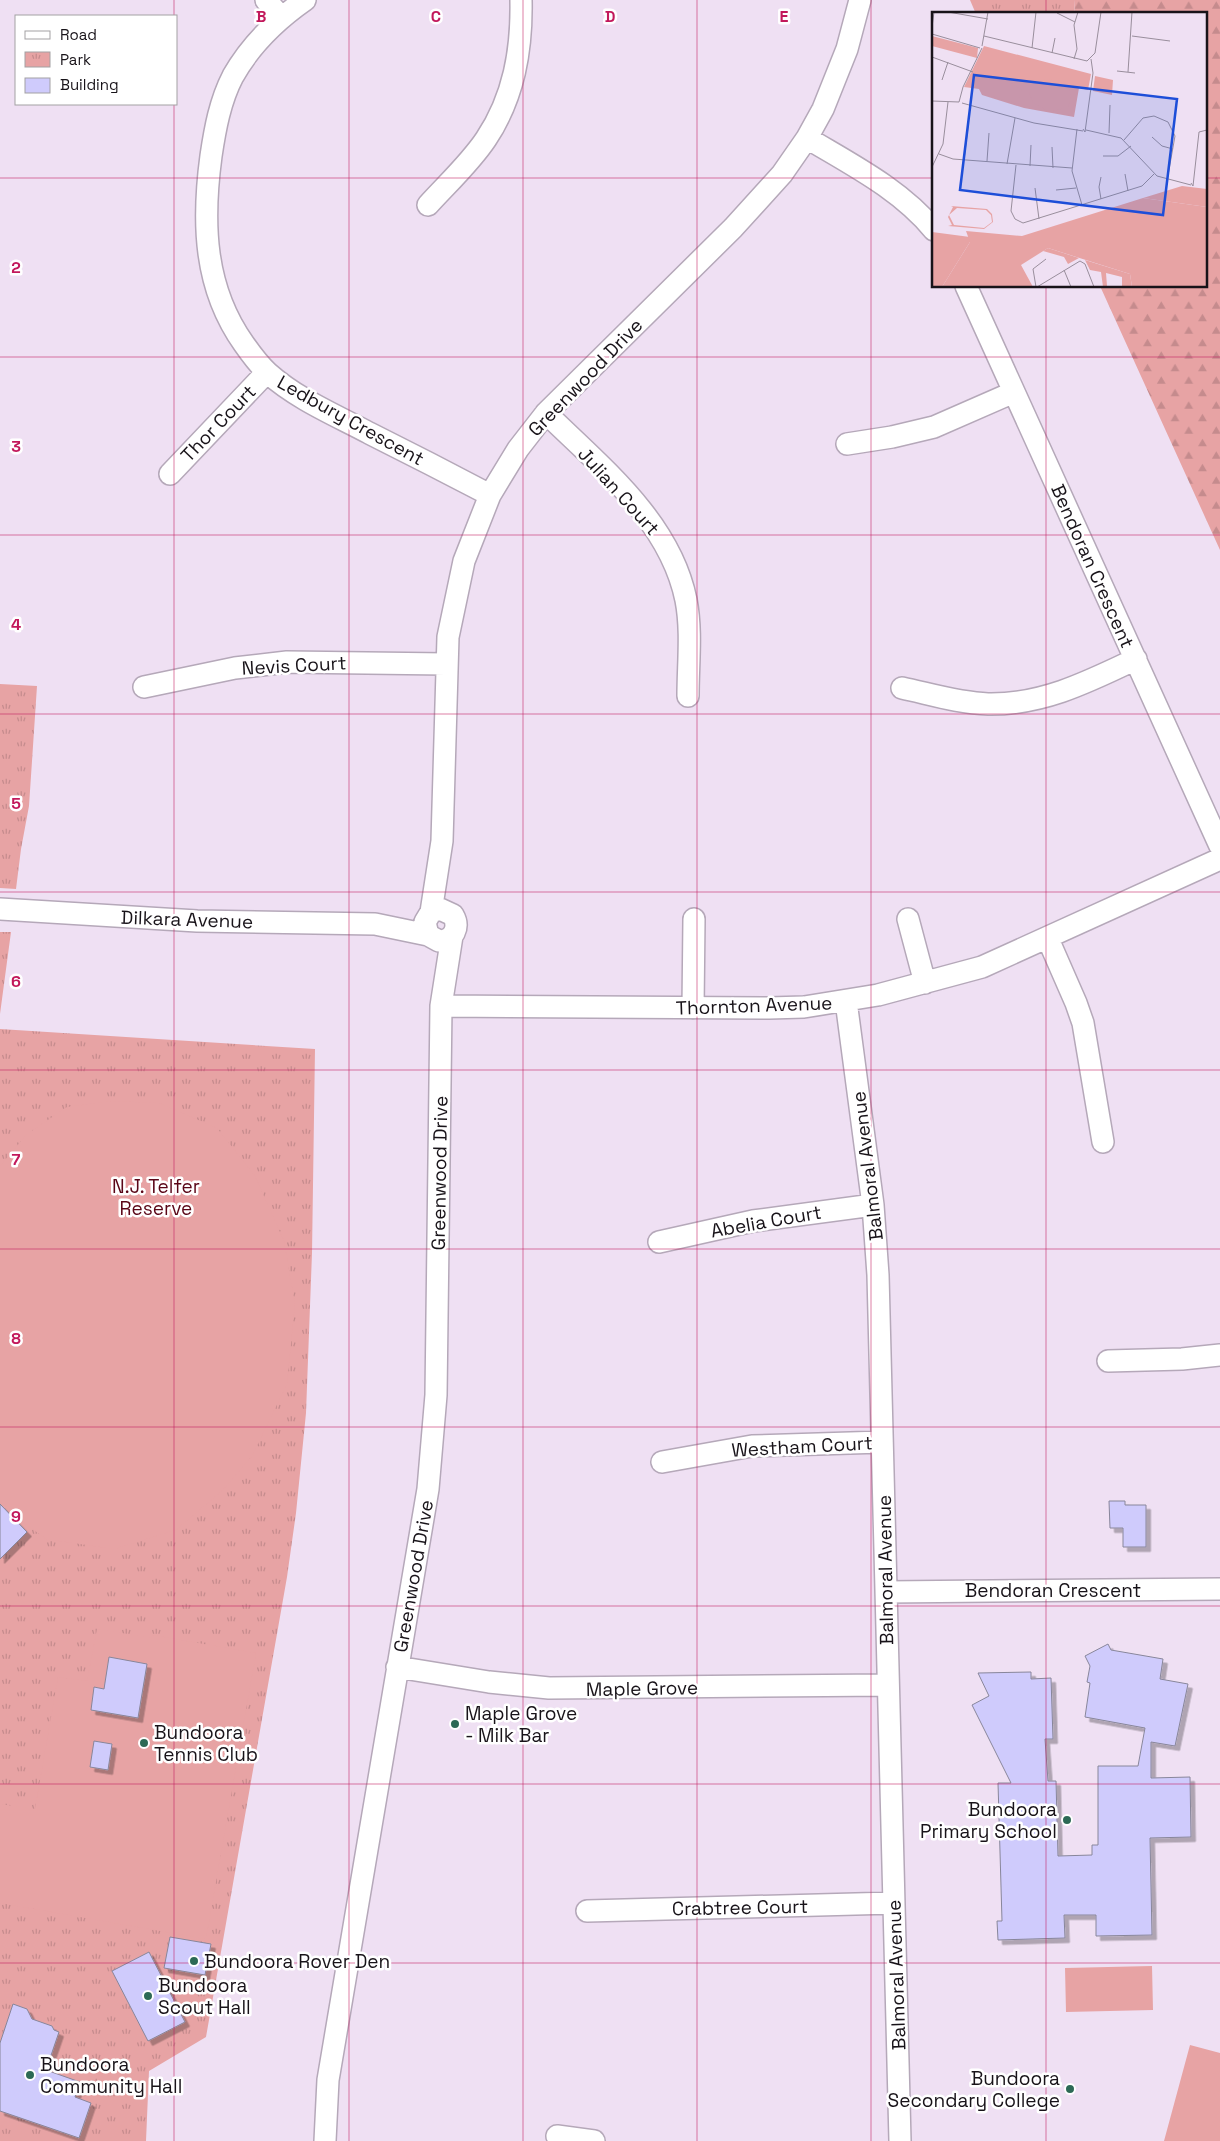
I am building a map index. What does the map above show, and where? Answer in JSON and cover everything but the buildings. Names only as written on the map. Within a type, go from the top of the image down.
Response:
[{"type":"street","points":[[266,0],[281,17]]},
{"type":"street","name":"Ledbury Crescent","points":[[305,0],[268,29],[243,60],[232,78],[221,106],[213,143],[206,211],[208,255],[213,279],[222,306],[235,332],[267,372],[318,406],[490,495]]},
{"type":"street","points":[[428,205],[485,140],[504,105],[515,76],[520,51],[521,0]]},
{"type":"street","name":"Greenwood Drive","points":[[430,913],[442,842],[448,637],[458,584],[473,535],[490,495],[518,449],[546,413],[764,195],[782,174],[807,138],[823,109],[837,77],[855,24],[860,0]]},
{"type":"street","points":[[807,138],[882,183],[903,198],[932,228]]},
{"type":"street","name":"Bendoran Crescent","points":[[967,288],[1220,846]]},
{"type":"street","name":"Thor Court","points":[[170,474],[267,372]]},
{"type":"street","points":[[847,444],[892,437],[934,427],[1014,392]]},
{"type":"street","name":"Julian Court","points":[[546,413],[638,506],[664,542],[680,580],[686,601],[689,622],[688,696]]},
{"type":"street","points":[[902,688],[966,702],[1010,704],[1056,694],[1081,685],[1136,659]]},
{"type":"street","name":"Nevis Court","points":[[144,687],[235,668],[287,662],[446,664]]},
{"type":"street","name":"Greenwood Drive","points":[[442,842],[453,915]]},
{"type":"street","name":"Thornton Avenue","points":[[441,1006],[769,1008],[846,1001],[878,995],[982,967],[1048,939],[1220,859]]},
{"type":"street","name":"Dilkara Avenue","points":[[0,909],[197,921],[375,924],[429,936]]},
{"type":"street","points":[[440,909],[453,915],[457,928],[452,936],[444,941],[434,940],[429,936],[424,926],[430,913],[440,909]]},
{"type":"street","name":"Dilkara Avenue","points":[[375,924],[430,913]]},
{"type":"street","points":[[693,1008],[694,918]]},
{"type":"street","points":[[908,919],[925,983]]},
{"type":"street","name":"Greenwood Drive","points":[[429,936],[441,1006]]},
{"type":"street","name":"Greenwood Drive","points":[[325,2141],[328,2080],[428,1489],[434,1428],[441,1006],[452,936]]},
{"type":"street","points":[[1048,939],[1083,1023],[1103,1142]]},
{"type":"street","name":"Balmoral Avenue","points":[[846,1001],[873,1205],[878,1274],[900,2141]]},
{"type":"street","name":"Abelia Court","points":[[660,1242],[753,1221],[873,1205]]},
{"type":"street","points":[[1108,1361],[1182,1359],[1220,1355]]},
{"type":"street","name":"Westham Court","points":[[662,1462],[752,1446],[882,1442]]},
{"type":"street","name":"Bendoran Crescent","points":[[886,1592],[1220,1589]]},
{"type":"street","name":"Maple Grove","points":[[397,1667],[490,1682],[549,1688],[888,1685]]},
{"type":"street","name":"Crabtree Court","points":[[587,1911],[893,1903]]},
{"type":"street","points":[[557,2136],[594,2141]]},
{"type":"green space","points":[[970,0],[1075,0],[1074,12],[975,12]]},
{"type":"green space","points":[[1075,0],[1220,0],[1220,550],[1101,288],[1208,288],[1208,12],[1074,12]]},
{"type":"green space","points":[[0,684],[37,686],[29,806],[16,889],[0,888]]},
{"type":"green space","points":[[0,932],[11,932],[0,1014]]},
{"type":"green space","name":"N.J. Telfer Reserve","points":[[0,1029],[315,1049],[312,1253],[306,1413],[296,1513],[287,1577],[206,2037],[149,2071],[146,2141],[0,2141]]},
{"type":"green space","points":[[110,1101],[159,1103],[217,1128],[255,1176],[284,1241],[295,1304],[287,1384],[252,1456],[223,1490],[176,1530],[114,1549],[46,1539],[0,1505],[0,1166],[27,1134],[67,1107]]},
{"type":"green space","name":"Bundoora Tennis Club","points":[[97,1629],[151,1638],[152,1635],[256,1653],[206,1939],[0,1903],[0,1804],[35,1809],[58,1677],[87,1681]]},
{"type":"green space","points":[[1152,1966],[1153,2010],[1066,2012],[1065,1968]]},
{"type":"green space","points":[[1190,2045],[1220,2053],[1220,2141],[1164,2141]]},
{"type":"place","name":"Maple Grove - Milk Bar","points":[[455,1724]]},
{"type":"place","name":"Bundoora Tennis Club","points":[[144,1743]]},
{"type":"place","name":"Bundoora Primary School","points":[[1067,1820]]},
{"type":"place","name":"Bundoora Rover Den","points":[[194,1961]]},
{"type":"place","name":"Bundoora Scout Hall","points":[[148,1996]]},
{"type":"place","name":"Bundoora Community Hall","points":[[30,2075]]},
{"type":"place","name":"Bundoora Secondary College","points":[[1070,2089]]}]
